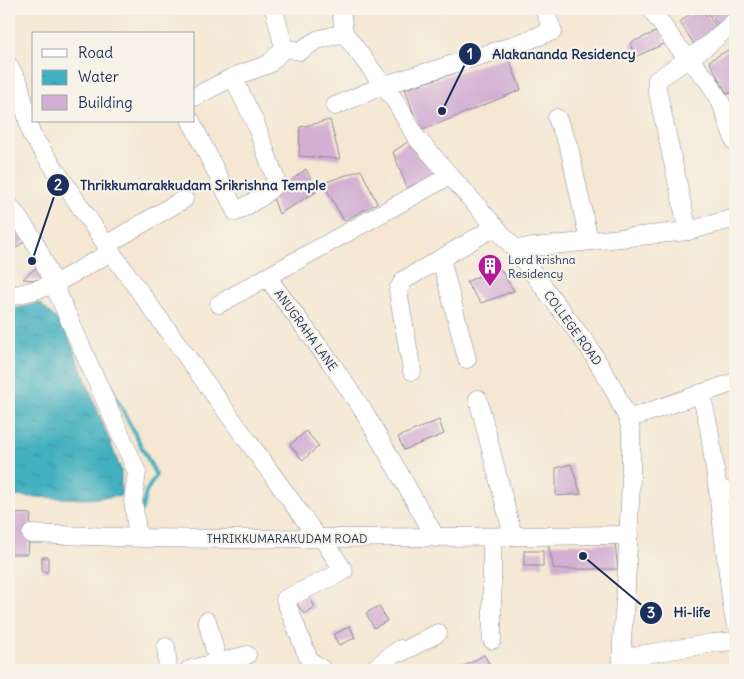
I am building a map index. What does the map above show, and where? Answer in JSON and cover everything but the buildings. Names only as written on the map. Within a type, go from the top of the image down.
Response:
[{"type":"street","points":[[274,9],[284,48]]},
{"type":"street","points":[[284,48],[300,51],[317,40],[344,33],[340,9]]},
{"type":"street","points":[[336,106],[384,85],[503,49],[552,31],[544,9]]},
{"type":"street","points":[[652,9],[688,58],[709,82],[722,105],[735,142]]},
{"type":"street","points":[[688,231],[656,85],[657,80],[708,45],[735,21]]},
{"type":"street","name":"COLLEGE ROAD","points":[[344,33],[396,102],[416,137],[515,249],[588,346],[612,386],[628,420],[631,479],[622,664]]},
{"type":"street","points":[[195,96],[233,77],[269,64],[284,48]]},
{"type":"street","points":[[9,66],[19,83],[30,134],[109,248],[344,571],[285,599],[307,655],[315,665],[323,670]]},
{"type":"street","points":[[191,122],[236,212],[263,196],[277,183],[256,125],[233,77]]},
{"type":"street","points":[[557,118],[569,147],[590,241]]},
{"type":"street","name":"ANUGRAHA LANE","points":[[436,538],[362,410],[331,363],[267,277],[449,176]]},
{"type":"street","points":[[9,298],[53,285],[184,199]]},
{"type":"street","points":[[9,206],[32,237],[137,472],[133,501],[138,537]]},
{"type":"street","points":[[515,249],[688,231],[735,218]]},
{"type":"street","points":[[412,371],[398,290],[404,280],[495,227]]},
{"type":"street","points":[[441,259],[467,358]]},
{"type":"street","points":[[219,304],[267,277]]},
{"type":"street","points":[[628,420],[735,382]]},
{"type":"street","points":[[700,393],[727,491],[732,606],[735,622]]},
{"type":"street","points":[[478,399],[513,536]]},
{"type":"street","name":"THRIKKUMARAKUDAM ROAD","points":[[30,534],[234,539],[629,535]]},
{"type":"street","points":[[492,537],[492,640]]},
{"type":"street","points":[[189,670],[218,662],[207,621]]},
{"type":"street","points":[[372,670],[400,649],[402,652],[438,634]]},
{"type":"street","points":[[622,664],[713,643],[735,641]]},
{"type":"street","points":[[166,647],[168,670]]},
{"type":"street","points":[[189,670],[247,655]]},
{"type":"water","points":[[40,303],[65,328],[121,470],[121,496],[86,499],[9,496],[9,310]]},
{"type":"waterway","points":[[90,346],[156,475],[146,492],[142,510]]},
{"type":"place","name":"Alakananda Residency","points":[[442,111]]},
{"type":"place","name":"Thrikkumarakkudam Srikrishna Temple","points":[[32,261]]},
{"type":"place","name":"Lord krishna Residency","points":[[490,287]]},
{"type":"place","name":"Hi-life","points":[[583,556]]}]
